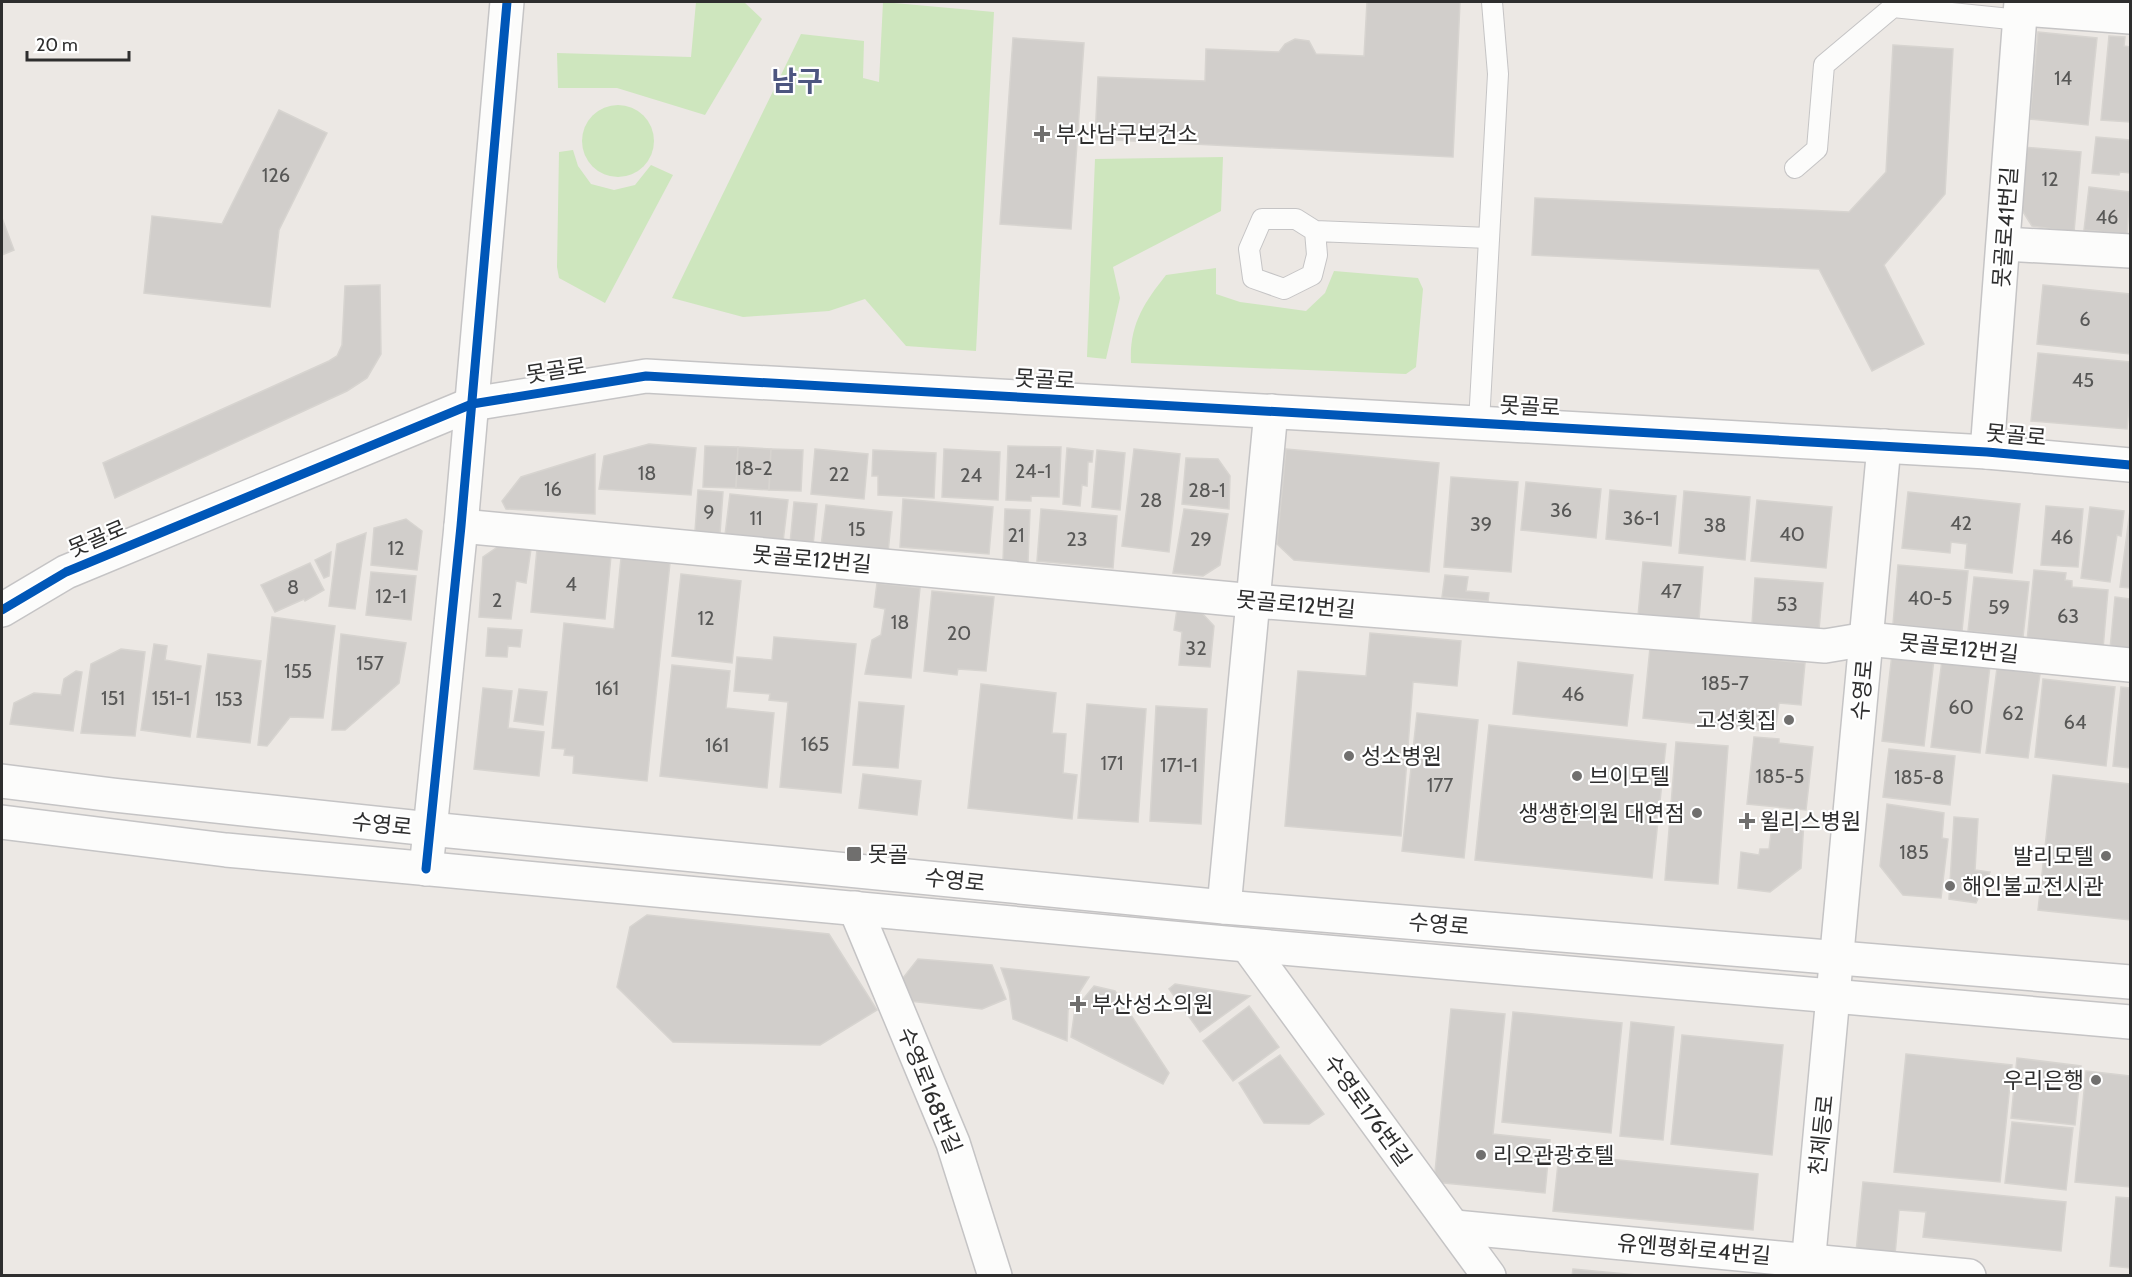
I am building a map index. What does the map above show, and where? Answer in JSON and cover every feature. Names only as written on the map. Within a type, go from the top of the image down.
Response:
[{"type":"street","points":[[426,868],[462,526],[507,2]]},
{"type":"street","points":[[2021,10],[2130,17]]},
{"type":"street","name":"못골로41번길","points":[[1987,452],[2021,10]]},
{"type":"street","points":[[2004,244],[2130,251]]},
{"type":"street","name":"못골로","points":[[2,610],[66,572],[472,404],[646,376],[1987,452],[2130,465]]},
{"type":"street","points":[[1224,907],[1271,411]]},
{"type":"street","points":[[1867,639],[1884,446]]},
{"type":"street","name":"못골로12번길","points":[[462,526],[1254,601],[1826,646],[1867,639],[2130,665]]},
{"type":"street","name":"수영로","points":[[1834,995],[1867,639]]},
{"type":"street","name":"수영로","points":[[2,781],[430,829],[1224,907],[1838,956],[2130,982]]},
{"type":"street","name":"수영로","points":[[2,822],[226,850],[1247,945],[2130,1022]]},
{"type":"street","name":"수영로168번길","points":[[855,908],[953,1143],[994,1275]]},
{"type":"street","name":"수영로176번길","points":[[1247,945],[1489,1275]]},
{"type":"street","name":"천제등로","points":[[1808,1268],[1834,995]]},
{"type":"street","name":"유엔평화로4번길","points":[[1455,1227],[1808,1268],[1969,1275]]},
{"type":"lane","points":[[1479,423],[1498,74],[1492,2]]},
{"type":"lane","points":[[1795,168],[1817,149],[1824,65],[1893,4],[2021,10]]},
{"type":"lane","points":[[1316,231],[1489,238]]},
{"type":"green space","points":[[696,2],[744,2],[762,19],[705,115],[617,88],[558,88],[557,53],[691,57]]},
{"type":"green space","points":[[883,2],[994,12],[976,351],[906,346],[865,299],[829,311],[743,317],[672,298],[801,34],[864,41],[863,78],[879,82]]},
{"type":"green space","points":[[625,105],[644,115],[652,127],[654,141],[652,155],[644,167],[632,175],[611,177],[592,167],[584,155],[582,134],[592,115],[604,107]]},
{"type":"green space","points":[[573,150],[578,166],[591,184],[614,190],[635,185],[651,165],[673,175],[605,303],[559,278],[557,267],[559,152]]},
{"type":"green space","points":[[1223,157],[1221,211],[1113,267],[1120,298],[1106,359],[1087,357],[1095,159]]},
{"type":"green space","points":[[1216,268],[1216,294],[1240,302],[1306,311],[1325,293],[1334,271],[1418,278],[1423,289],[1416,367],[1406,374],[1131,363],[1135,326],[1151,295],[1166,275]]},
{"type":"building","points":[[1367,2],[1460,2],[1453,157],[1095,139],[1098,77],[1205,81],[1206,49],[1279,52],[1285,44],[1295,39],[1309,41],[1316,54],[1364,56]]},
{"type":"building","points":[[2038,32],[2097,38],[2088,125],[2030,119]]},
{"type":"building","points":[[2109,36],[2125,37],[2124,46],[2130,47],[2130,122],[2101,120]]},
{"type":"building","name":"부산남구보건소","points":[[1013,38],[1084,43],[1071,229],[1000,224]]},
{"type":"building","points":[[1893,45],[1953,49],[1945,194],[1884,265],[1924,344],[1872,371],[1819,269],[1532,255],[1535,198],[1849,212],[1886,172]]},
{"type":"building","points":[[279,110],[327,133],[279,230],[270,307],[144,293],[152,216],[222,224]]},
{"type":"building","points":[[2096,137],[2130,140],[2130,173],[2120,172],[2119,175],[2092,173]]},
{"type":"building","points":[[2023,147],[2081,152],[2074,232],[2032,226],[2020,207]]},
{"type":"building","points":[[2089,187],[2130,192],[2127,234],[2084,230]]},
{"type":"building","points":[[2,218],[14,250],[2,255]]},
{"type":"building","points":[[380,285],[381,354],[367,378],[347,391],[115,498],[103,463],[337,356],[342,345],[345,286]]},
{"type":"building","points":[[2043,285],[2130,294],[2130,354],[2037,344]]},
{"type":"building","points":[[2038,353],[2130,362],[2127,429],[2031,421]]},
{"type":"building","points":[[649,444],[696,448],[691,495],[599,489],[604,456]]},
{"type":"building","points":[[705,446],[738,447],[736,488],[703,487]]},
{"type":"building","points":[[1008,446],[1061,447],[1059,497],[1031,496],[1031,501],[1006,500]]},
{"type":"building","points":[[738,447],[771,449],[769,490],[736,488]]},
{"type":"building","points":[[1067,448],[1093,451],[1092,462],[1088,462],[1087,486],[1082,485],[1080,506],[1063,504]]},
{"type":"building","points":[[771,449],[803,450],[801,491],[769,490]]},
{"type":"building","points":[[815,449],[868,454],[864,499],[811,494]]},
{"type":"building","points":[[944,449],[1000,452],[998,500],[942,497]]},
{"type":"building","points":[[1134,449],[1180,454],[1169,552],[1122,546]]},
{"type":"building","points":[[1286,449],[1439,463],[1429,572],[1294,560],[1277,544]]},
{"type":"building","points":[[873,450],[936,453],[934,498],[878,495],[878,476],[872,476]]},
{"type":"building","points":[[1097,450],[1125,453],[1120,510],[1092,507]]},
{"type":"building","points":[[595,454],[595,514],[506,509],[502,501],[521,477]]},
{"type":"building","points":[[1186,458],[1218,459],[1230,476],[1229,509],[1182,504]]},
{"type":"building","points":[[1451,477],[1518,482],[1511,572],[1444,567]]},
{"type":"building","points":[[1526,482],[1601,489],[1596,538],[1521,530]]},
{"type":"building","points":[[698,490],[723,492],[720,533],[695,531]]},
{"type":"building","points":[[1610,490],[1676,496],[1671,546],[1606,539]]},
{"type":"building","points":[[1684,491],[1750,497],[1745,560],[1679,553]]},
{"type":"building","points":[[1908,492],[2020,504],[2012,573],[1965,568],[1967,544],[1951,542],[1950,553],[1902,548]]},
{"type":"building","points":[[730,494],[788,500],[783,542],[725,535]]},
{"type":"building","points":[[903,499],[993,507],[989,554],[900,547]]},
{"type":"building","points":[[1757,500],[1832,507],[1826,568],[1751,561]]},
{"type":"building","points":[[794,502],[817,504],[813,546],[790,543]]},
{"type":"building","points":[[826,505],[892,512],[888,553],[821,546]]},
{"type":"building","points":[[2046,506],[2083,509],[2078,567],[2041,565]]},
{"type":"building","points":[[2090,507],[2124,511],[2121,536],[2117,535],[2110,582],[2081,578]]},
{"type":"building","points":[[1005,509],[1030,510],[1028,562],[1003,561]]},
{"type":"building","points":[[1041,509],[1117,516],[1113,568],[1037,561]]},
{"type":"building","points":[[1184,509],[1228,514],[1220,565],[1203,576],[1173,573]]},
{"type":"building","points":[[2130,510],[2130,588],[2120,587]]},
{"type":"building","points":[[406,519],[422,531],[417,570],[371,565],[374,528]]},
{"type":"building","points":[[366,533],[355,609],[329,606],[337,544]]},
{"type":"building","points":[[499,546],[531,549],[526,583],[516,581],[511,619],[479,617],[483,557]]},
{"type":"building","points":[[537,549],[611,556],[605,619],[531,612]]},
{"type":"building","points":[[331,552],[329,576],[324,578],[315,560]]},
{"type":"building","points":[[621,558],[670,563],[647,781],[573,773],[574,756],[564,755],[565,749],[552,748],[564,623],[614,629]]},
{"type":"building","points":[[1643,562],[1703,567],[1699,620],[1638,616]]},
{"type":"building","points":[[310,563],[324,590],[305,601],[304,599],[275,612],[261,585]]},
{"type":"building","points":[[1898,565],[1968,571],[1962,631],[1893,624]]},
{"type":"building","points":[[2034,570],[2066,573],[2065,580],[2072,581],[2072,587],[2108,590],[2103,649],[2027,641]]},
{"type":"building","points":[[371,572],[416,576],[411,620],[366,615]]},
{"type":"building","points":[[681,574],[741,581],[732,663],[672,656]]},
{"type":"building","points":[[1445,575],[1468,577],[1466,591],[1489,593],[1488,601],[1442,597]]},
{"type":"building","points":[[1974,577],[2029,582],[2023,637],[1968,631]]},
{"type":"building","points":[[1755,578],[1823,583],[1819,630],[1752,624]]},
{"type":"building","points":[[877,583],[920,588],[911,678],[865,674],[872,640],[881,635],[885,609],[874,607]]},
{"type":"building","points":[[932,591],[994,597],[986,671],[958,669],[957,675],[924,671]]},
{"type":"building","points":[[2115,597],[2130,599],[2130,651],[2110,649]]},
{"type":"building","points":[[1177,609],[1199,610],[1214,626],[1210,667],[1179,665],[1182,632],[1174,630]]},
{"type":"building","points":[[272,617],[335,626],[323,718],[290,717],[267,746],[258,745]]},
{"type":"building","points":[[488,628],[522,630],[520,647],[508,646],[507,657],[486,656]]},
{"type":"building","name":"성소병원","points":[[1370,633],[1461,641],[1457,686],[1413,682],[1401,836],[1285,826],[1298,671],[1366,676]]},
{"type":"building","points":[[341,634],[406,643],[399,683],[345,730],[332,730]]},
{"type":"building","points":[[774,637],[856,644],[841,793],[780,787],[788,702],[769,700],[770,694],[734,691],[737,657],[772,660]]},
{"type":"building","points":[[154,644],[167,646],[165,660],[201,666],[190,737],[141,730]]},
{"type":"building","points":[[1650,648],[1805,663],[1801,705],[1779,703],[1775,732],[1643,718]]},
{"type":"building","points":[[121,649],[145,652],[135,736],[81,733],[91,664]]},
{"type":"building","points":[[208,654],[261,661],[250,743],[197,737]]},
{"type":"building","points":[[1892,654],[1934,659],[1924,746],[1882,741]]},
{"type":"building","points":[[1942,660],[1990,666],[1980,753],[1931,747]]},
{"type":"building","points":[[1518,662],[1633,675],[1627,726],[1513,714]]},
{"type":"building","points":[[672,665],[730,671],[726,708],[774,713],[767,788],[660,776]]},
{"type":"building","points":[[1997,668],[2040,674],[2028,758],[1986,753]]},
{"type":"building","points":[[76,671],[82,672],[73,731],[10,724],[14,703],[34,693],[61,695],[64,679]]},
{"type":"building","points":[[2043,679],[2115,687],[2106,766],[2035,757]]},
{"type":"building","points":[[981,684],[1056,693],[1052,733],[1066,734],[1063,773],[1077,775],[1072,819],[968,808]]},
{"type":"building","points":[[2121,687],[2130,688],[2130,768],[2113,766]]},
{"type":"building","points":[[483,688],[512,691],[508,728],[544,732],[539,776],[474,769]]},
{"type":"building","points":[[519,689],[547,692],[543,725],[514,721]]},
{"type":"building","points":[[859,702],[904,706],[898,768],[853,765]]},
{"type":"building","points":[[1087,704],[1146,709],[1138,822],[1078,818]]},
{"type":"building","points":[[1156,706],[1207,709],[1201,824],[1150,821]]},
{"type":"building","points":[[1417,713],[1478,720],[1464,858],[1402,851]]},
{"type":"building","points":[[1489,725],[1666,744],[1652,878],[1475,860]]},
{"type":"building","points":[[1754,737],[1779,739],[1779,743],[1813,747],[1806,810],[1747,804]]},
{"type":"building","name":"생생한의원 대연점","points":[[1676,742],[1728,746],[1718,884],[1665,880]]},
{"type":"building","points":[[1889,749],[1955,756],[1950,805],[1883,797]]},
{"type":"building","points":[[863,774],[921,781],[917,815],[859,808]]},
{"type":"building","points":[[2053,775],[2130,784],[2130,920],[2038,910]]},
{"type":"building","points":[[1887,804],[1944,813],[1942,838],[1948,839],[1941,898],[1903,895],[1880,866]]},
{"type":"building","points":[[1954,817],[1978,819],[1975,870],[1990,872],[1976,903],[1949,899]]},
{"type":"building","points":[[1773,818],[1804,821],[1801,868],[1770,892],[1738,888],[1741,852],[1759,855],[1760,849],[1769,849]]},
{"type":"building","points":[[647,915],[829,934],[877,1010],[820,1045],[673,1042],[617,987],[630,927]]},
{"type":"building","points":[[918,959],[992,965],[1006,999],[982,1009],[909,1001],[899,983]]},
{"type":"building","points":[[1001,968],[1089,977],[1068,1010],[1067,1041],[1013,1019],[1009,991]]},
{"type":"building","points":[[1175,984],[1250,996],[1200,1032],[1169,989]]},
{"type":"building","points":[[1094,986],[1115,991],[1169,1073],[1163,1084],[1071,1037],[1075,1009]]},
{"type":"building","points":[[1249,1006],[1279,1047],[1233,1081],[1203,1041]]},
{"type":"building","points":[[1451,1009],[1505,1014],[1493,1134],[1550,1140],[1545,1193],[1434,1182]]},
{"type":"building","points":[[1513,1012],[1622,1023],[1611,1133],[1502,1122]]},
{"type":"building","points":[[1631,1022],[1674,1027],[1663,1140],[1620,1136]]},
{"type":"building","points":[[1682,1035],[1783,1045],[1772,1155],[1671,1144]]},
{"type":"building","points":[[1906,1054],[2012,1065],[2000,1182],[1894,1172]]},
{"type":"building","points":[[1280,1055],[1324,1114],[1309,1124],[1264,1123],[1239,1083]]},
{"type":"building","points":[[2017,1058],[2081,1066],[2075,1125],[2011,1118]]},
{"type":"building","points":[[2086,1071],[2130,1076],[2130,1187],[2075,1182]]},
{"type":"building","points":[[2012,1122],[2073,1128],[2066,1190],[2005,1183]]},
{"type":"building","points":[[1559,1154],[1758,1174],[1753,1230],[1553,1211]]},
{"type":"building","points":[[1863,1182],[2066,1202],[2061,1251],[1923,1237],[1926,1212],[1899,1210],[1894,1266],[1855,1262]]},
{"type":"building","points":[[2116,1197],[2130,1198],[2130,1268],[2110,1266]]},
{"type":"building","points":[[1573,1269],[1637,1275],[1572,1276]]},
{"type":"cycle path","points":[[426,869],[461,526],[507,2]]},
{"type":"cycle path","points":[[2,610],[66,572],[472,404],[646,376],[1987,452],[2130,465]]},
{"type":"place","name":"부산남구보건소","points":[[1042,134]]},
{"type":"place","name":"고성횟집","points":[[1789,720]]},
{"type":"place","name":"성소병원","points":[[1349,756]]},
{"type":"place","name":"브이모텔","points":[[1577,776]]},
{"type":"place","name":"생생한의원 대연점","points":[[1697,813]]},
{"type":"place","name":"윌리스병원","points":[[1747,821]]},
{"type":"place","name":"못골","points":[[854,854]]},
{"type":"place","name":"발리모텔","points":[[2106,856]]},
{"type":"place","name":"해인불교전시관","points":[[1950,886]]},
{"type":"place","name":"부산성소의원","points":[[1078,1004]]},
{"type":"place","name":"우리은행","points":[[2096,1080]]},
{"type":"place","name":"리오관광호텔","points":[[1481,1155]]},
{"type":"district","name":"남구","points":[[797,81]]}]
